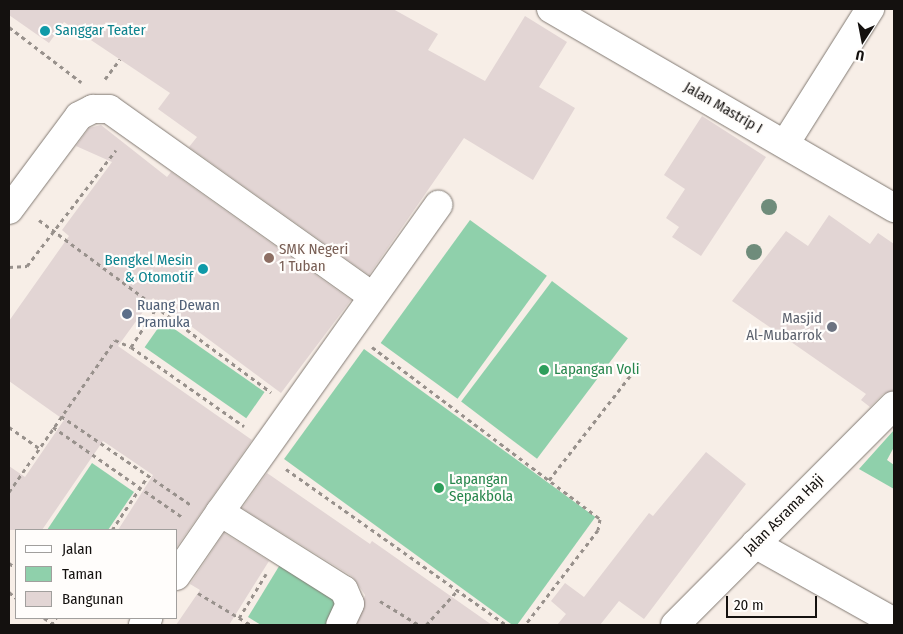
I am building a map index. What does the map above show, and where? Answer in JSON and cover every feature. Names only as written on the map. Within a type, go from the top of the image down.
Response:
[{"type":"street","name":"Jalan Mastrip I","points":[[552,9],[894,208]]},
{"type":"street","points":[[785,144],[870,9]]},
{"type":"street","points":[[12,206],[79,116],[104,108],[127,118],[372,296]]},
{"type":"street","points":[[184,582],[208,519],[264,447],[438,205]]},
{"type":"street","name":"Jalan Asrama Haji","points":[[676,625],[894,405]]},
{"type":"street","points":[[208,519],[280,553],[344,590],[350,604],[340,625]]},
{"type":"street","points":[[755,544],[894,622]]},
{"type":"path","points":[[9,27],[127,118],[54,231],[27,266],[9,267]]},
{"type":"path","points":[[12,206],[54,231],[292,407]]},
{"type":"path","points":[[131,347],[157,307]]},
{"type":"path","points":[[348,329],[549,480],[601,522],[525,625]]},
{"type":"path","points":[[9,492],[112,342],[119,340],[131,347],[457,591],[506,625]]},
{"type":"path","points":[[549,480],[640,363]]},
{"type":"path","points":[[61,416],[208,519]]},
{"type":"path","points":[[53,427],[140,488],[208,519]]},
{"type":"path","points":[[9,428],[39,448]]},
{"type":"path","points":[[113,529],[148,476]]},
{"type":"path","points":[[238,618],[280,553]]},
{"type":"path","points":[[184,582],[251,625]]},
{"type":"path","points":[[344,590],[366,593],[419,625]]},
{"type":"path","points":[[426,625],[457,591]]},
{"type":"green space","points":[[470,220],[547,276],[458,399],[381,343]]},
{"type":"green space","name":"Lapangan Voli","points":[[552,281],[628,338],[537,459],[461,402]]},
{"type":"green space","points":[[163,321],[265,392],[246,418],[145,347]]},
{"type":"green space","name":"Lapangan Sepakbola","points":[[364,349],[595,517],[517,625],[513,625],[284,459]]},
{"type":"green space","points":[[894,430],[894,447],[887,460],[894,465],[894,489],[859,469]]},
{"type":"green space","points":[[92,463],[134,492],[109,529],[48,529]]},
{"type":"green space","points":[[281,563],[343,601],[328,625],[261,625],[248,617]]},
{"type":"building","points":[[9,9],[393,9],[438,34],[428,50],[485,81],[525,16],[567,42],[539,87],[575,108],[533,180],[464,138],[369,275],[189,147],[197,137],[158,109],[170,93],[64,22],[49,43],[9,15]]},
{"type":"building","points":[[702,116],[766,157],[701,256],[672,237],[679,227],[666,218],[685,189],[664,175]]},
{"type":"building","points":[[101,125],[167,177],[171,172],[351,300],[281,393],[153,298],[118,346],[252,440],[178,545],[178,529],[119,529],[153,475],[103,441],[43,529],[9,530],[9,466],[25,477],[64,420],[9,381],[9,321],[69,236],[62,230],[112,162],[76,146],[89,128]]},
{"type":"building","name":"Masjid Al-Mubarrok","points":[[829,215],[870,244],[878,233],[894,244],[894,390],[883,394],[870,407],[861,400],[866,394],[732,301],[786,231],[808,246]]},
{"type":"building","points":[[706,452],[746,484],[644,619],[619,601],[600,625],[557,625],[566,614],[551,601],[565,583],[584,597],[649,513],[653,516]]},
{"type":"building","points":[[267,473],[370,544],[372,541],[492,625],[357,625],[365,595],[353,577],[242,508]]},
{"type":"building","points":[[224,533],[269,561],[229,625],[176,625],[200,590],[190,584]]},
{"type":"place","name":"Sanggar Teater","points":[[45,31]]},
{"type":"place","name":"SMK Negeri 1 Tuban","points":[[269,258]]},
{"type":"place","name":"Bengkel Mesin & Otomotif","points":[[203,269]]},
{"type":"place","name":"Ruang Dewan Pramuka","points":[[127,314]]},
{"type":"place","name":"Masjid Al-Mubarrok","points":[[832,327]]},
{"type":"place","name":"Lapangan Voli","points":[[544,370]]},
{"type":"place","name":"Lapangan Sepakbola","points":[[439,488]]}]
